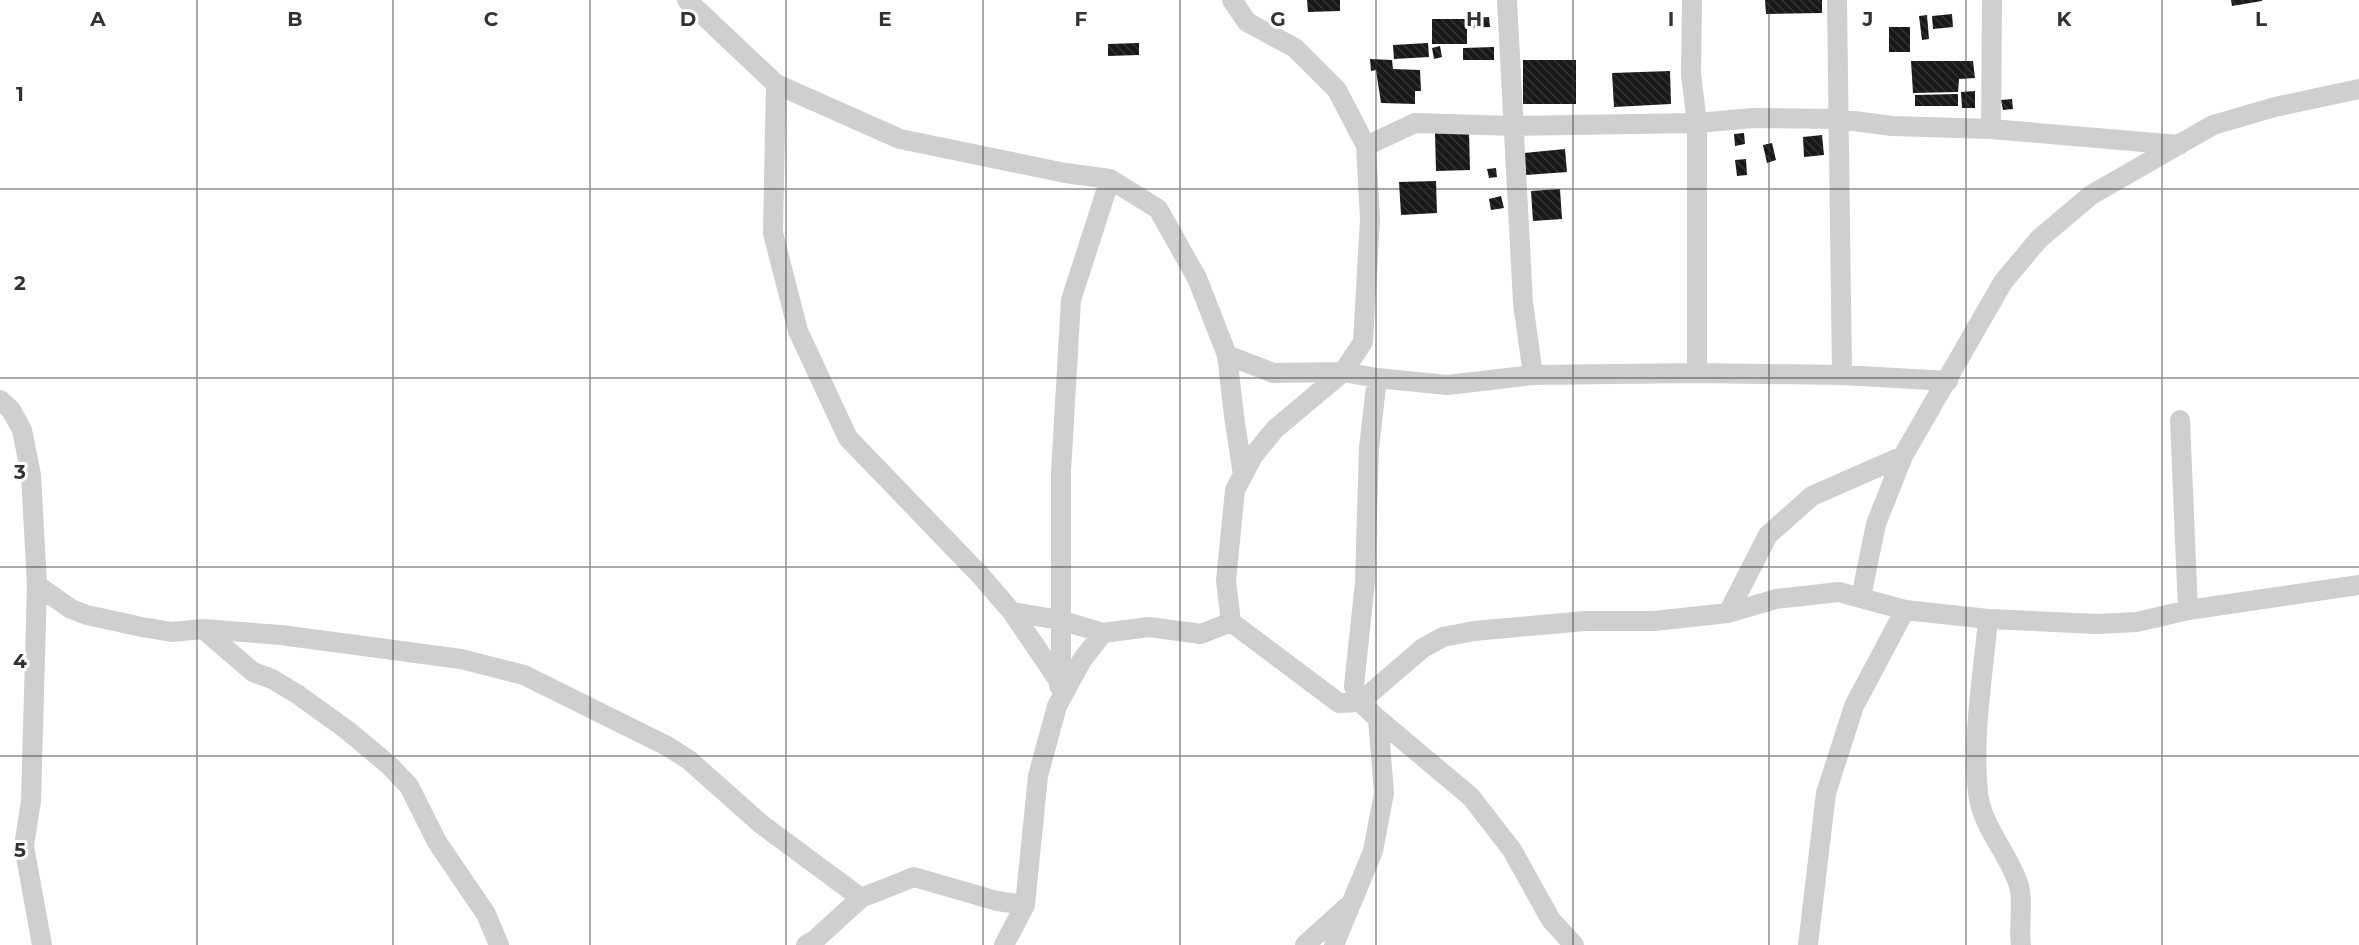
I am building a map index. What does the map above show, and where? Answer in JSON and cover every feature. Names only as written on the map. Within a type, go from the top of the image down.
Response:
[{"type":"street","points":[[687,0],[776,84],[900,139],[1065,173],[1110,179],[1158,210],[1197,278],[1227,355],[1243,475]]},
{"type":"street","points":[[1232,0],[1247,22],[1295,48],[1337,90],[1366,146],[1370,219],[1363,342],[1343,372],[1275,429],[1253,456],[1235,490],[1226,580],[1231,622],[1339,703],[1360,702],[1423,648],[1443,638],[1474,632],[1584,621],[1654,621],[1728,613],[1776,599],[1839,592],[1905,610],[1988,619],[2107,624],[2137,622],[2188,610],[2359,585]]},
{"type":"street","points":[[1506,0],[1523,303],[1533,375]]},
{"type":"street","points":[[1692,0],[1691,74],[1697,123],[1697,374]]},
{"type":"street","points":[[1837,0],[1842,375]]},
{"type":"street","points":[[1991,129],[1992,0]]},
{"type":"street","points":[[776,84],[773,233],[798,331],[848,438],[981,576],[1012,612],[1059,681]]},
{"type":"street","points":[[1861,597],[1876,524],[1903,456],[2003,282],[2038,239],[2091,195],[2213,126],[2275,107],[2359,89]]},
{"type":"street","points":[[1366,146],[1415,123],[1514,126],[1697,123],[1753,118],[1839,119],[1893,126],[1991,129],[2179,145]]},
{"type":"street","points":[[1004,945],[1024,905],[1038,776],[1057,706],[1061,472],[1071,300],[1110,179]]},
{"type":"street","points":[[1227,355],[1273,373],[1343,372],[1447,385],[1533,375],[1842,375],[1948,381]]},
{"type":"street","points":[[1377,378],[1370,448],[1365,582],[1354,667],[1354,686],[1360,702],[1471,797],[1512,850],[1551,920],[1574,945]]},
{"type":"street","points":[[0,400],[11,410],[22,430],[31,475],[37,585],[31,789],[24,846],[42,945]]},
{"type":"street","points":[[2180,420],[2188,610]]},
{"type":"street","points":[[1728,613],[1768,535],[1812,496],[1903,456]]},
{"type":"street","points":[[37,585],[71,609],[87,615],[172,632],[203,629],[281,635],[461,659],[524,675],[667,746],[689,760],[761,824],[861,898]]},
{"type":"street","points":[[1808,945],[1826,793],[1854,706],[1905,610]]},
{"type":"street","points":[[1012,612],[1060,620],[1103,633],[1149,627],[1201,634],[1231,622]]},
{"type":"street","points":[[1988,619],[1977,746],[1978,795],[1988,825],[2019,887],[2021,945]]},
{"type":"street","points":[[203,629],[253,672],[272,679],[297,694],[347,730],[390,766],[409,786],[437,842],[486,914],[499,945]]},
{"type":"street","points":[[1057,706],[1082,660],[1103,633]]},
{"type":"street","points":[[1334,945],[1373,851],[1384,793],[1378,719]]},
{"type":"street","points":[[806,945],[816,939],[861,898],[914,877],[997,901],[1024,905]]},
{"type":"street","points":[[1305,945],[1351,903]]},
{"type":"building","points":[[1307,0],[1340,0],[1340,11],[1308,12]]},
{"type":"building","points":[[1765,0],[1822,0],[1822,13],[1766,14]]},
{"type":"building","points":[[2231,0],[2262,0],[2262,1],[2232,6]]},
{"type":"building","points":[[1952,14],[1953,27],[1933,29],[1932,16]]},
{"type":"building","points":[[1927,15],[1929,39],[1922,40],[1919,16]]},
{"type":"building","points":[[1489,17],[1490,27],[1470,28],[1470,18]]},
{"type":"building","points":[[1432,19],[1467,19],[1467,44],[1432,44]]},
{"type":"building","points":[[1889,27],[1910,27],[1910,52],[1889,52]]},
{"type":"building","points":[[1139,43],[1139,55],[1108,56],[1108,44]]},
{"type":"building","points":[[1428,43],[1429,57],[1394,59],[1393,45]]},
{"type":"building","points":[[1440,46],[1442,57],[1434,59],[1432,48]]},
{"type":"building","points":[[1494,47],[1494,60],[1463,60],[1463,48]]},
{"type":"building","points":[[1370,59],[1392,60],[1393,69],[1420,70],[1421,91],[1415,91],[1415,104],[1381,103],[1376,70],[1371,71]]},
{"type":"building","points":[[1523,60],[1576,60],[1576,104],[1523,104]]},
{"type":"building","points":[[1911,61],[1973,61],[1975,78],[1959,79],[1958,92],[1913,93]]},
{"type":"building","points":[[1670,71],[1671,104],[1614,107],[1612,73]]},
{"type":"building","points":[[1975,91],[1975,108],[1962,108],[1961,92]]},
{"type":"building","points":[[1958,94],[1958,106],[1915,106],[1915,95]]},
{"type":"building","points":[[2012,99],[2013,109],[2003,110],[2001,100]]},
{"type":"building","points":[[1469,132],[1470,170],[1436,171],[1435,133]]},
{"type":"building","points":[[1744,133],[1745,144],[1735,146],[1734,134]]},
{"type":"building","points":[[1822,135],[1824,155],[1804,157],[1803,137]]},
{"type":"building","points":[[1772,143],[1776,160],[1767,163],[1763,145]]},
{"type":"building","points":[[1565,149],[1567,172],[1526,175],[1524,153]]},
{"type":"building","points":[[1746,159],[1747,175],[1737,176],[1735,160]]},
{"type":"building","points":[[1496,168],[1497,177],[1489,178],[1487,169]]},
{"type":"building","points":[[1436,181],[1437,213],[1401,215],[1399,182]]},
{"type":"building","points":[[1560,189],[1562,219],[1533,221],[1531,191]]},
{"type":"building","points":[[1501,196],[1504,208],[1491,210],[1489,199]]}]
